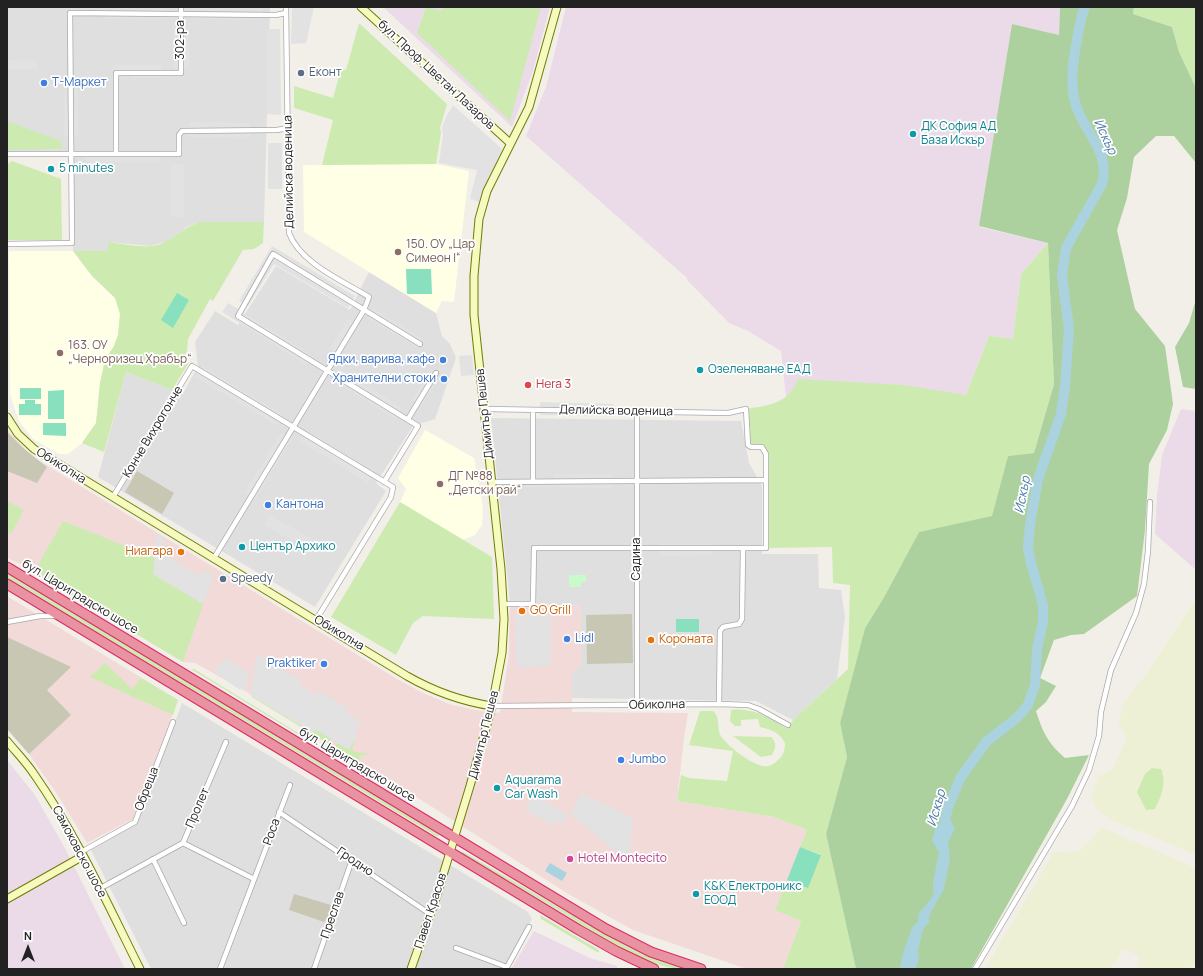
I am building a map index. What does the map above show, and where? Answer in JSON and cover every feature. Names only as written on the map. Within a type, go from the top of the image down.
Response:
[{"type":"highway","name":"бул. Цариградско шосе","points":[[7,567],[621,938],[651,952],[701,969]]},
{"type":"highway","points":[[7,584],[600,943],[654,969]]},
{"type":"main road","name":"бул. Проф. Цветан Лазаров","points":[[361,7],[510,143]]},
{"type":"main road","name":"Димитър Пешев","points":[[450,852],[492,706],[502,653],[504,604],[485,409],[474,315],[474,276],[480,219],[488,191],[510,143],[529,107],[557,7]]},
{"type":"main road","name":"Обиколна","points":[[7,417],[18,434],[34,449],[433,690],[463,701],[492,706]]},
{"type":"main road","name":"Самоковско шосе","points":[[7,741],[33,773],[82,854],[140,969]]},
{"type":"main road","name":"Павел Красов","points":[[411,969],[450,852]]},
{"type":"main road","points":[[7,899],[82,854]]},
{"type":"street","name":"302-ра","points":[[116,154],[116,73],[181,73],[181,7]]},
{"type":"street","name":"Делийска воденица","points":[[286,7],[289,233],[293,244],[308,259],[369,297],[364,310]]},
{"type":"street","points":[[7,244],[72,243],[70,13],[276,15],[286,13]]},
{"type":"street","points":[[7,154],[179,154],[179,135],[184,131],[277,130],[288,128]]},
{"type":"street","points":[[384,482],[418,426],[238,316],[273,254],[420,344]]},
{"type":"street","points":[[214,558],[364,310]]},
{"type":"street","name":"Конче Вихрогонче","points":[[113,497],[192,366],[293,427]]},
{"type":"street","points":[[408,419],[436,373]]},
{"type":"street","name":"Делийска воденица","points":[[485,409],[728,413],[746,409],[748,445],[751,447],[762,448],[766,454],[766,480]]},
{"type":"street","points":[[533,410],[533,482]]},
{"type":"street","name":"Садина","points":[[637,412],[637,705]]},
{"type":"street","points":[[293,427],[393,487],[391,497],[316,620]]},
{"type":"street","points":[[492,482],[766,480],[766,548],[534,548],[533,604],[504,604]]},
{"type":"street","points":[[975,969],[1072,806],[1089,770],[1099,736],[1101,712],[1111,670],[1136,613],[1144,584],[1148,551],[1150,502]]},
{"type":"street","points":[[719,704],[720,631],[724,627],[739,624],[742,619],[743,548]]},
{"type":"street","points":[[10,622],[40,616],[61,616]]},
{"type":"street","name":"Обиколна","points":[[492,706],[748,705],[759,709],[788,725]]},
{"type":"street","name":"Обреща","points":[[82,854],[135,822],[173,722]]},
{"type":"street","name":"Пролет","points":[[99,889],[183,843],[226,742]]},
{"type":"street","name":"Роса","points":[[220,969],[290,785]]},
{"type":"street","name":"Гродно","points":[[279,812],[430,914]]},
{"type":"street","points":[[183,843],[254,879]]},
{"type":"street","points":[[153,859],[184,923]]},
{"type":"street","name":"Преслав","points":[[314,969],[352,860]]},
{"type":"street","points":[[456,948],[506,968],[529,927]]},
{"type":"shaded area","points":[[7,7],[270,7],[264,222],[199,222],[187,227],[166,242],[150,246],[109,242],[108,251],[73,251],[73,152],[7,152]]},
{"type":"shaded area","points":[[292,7],[314,7],[306,43],[291,44]]},
{"type":"shaded area","points":[[383,7],[550,7],[533,71],[512,127]]},
{"type":"shaded area","points":[[566,7],[1060,7],[1059,35],[1012,24],[979,227],[1048,243],[1021,274],[1013,340],[989,336],[966,395],[787,406],[781,351],[748,331],[729,323],[687,280],[687,278],[526,136],[546,87]]},
{"type":"shaded area","points":[[81,8],[166,9],[166,20],[105,19],[105,12],[81,12]]},
{"type":"shaded area","points":[[191,8],[262,8],[262,20],[191,19]]},
{"type":"shaded area","points":[[189,26],[189,68],[174,68],[174,27]]},
{"type":"shaded area","points":[[266,29],[280,29],[281,115],[267,114]]},
{"type":"shaded area","points":[[7,60],[37,61],[37,69],[7,69]]},
{"type":"shaded area","points":[[113,65],[161,65],[161,78],[132,78],[131,71],[113,71]]},
{"type":"shaded area","points":[[65,80],[78,80],[78,136],[64,136]]},
{"type":"shaded area","points":[[453,105],[502,149],[480,202],[470,199],[477,170],[439,163],[443,135],[442,128]]},
{"type":"shaded area","points":[[189,122],[251,123],[250,138],[189,137]]},
{"type":"shaded area","points":[[268,143],[282,143],[282,189],[268,189]]},
{"type":"shaded area","points":[[161,156],[161,162],[86,162],[86,157]]},
{"type":"shaded area","points":[[171,164],[184,164],[184,217],[171,217]]},
{"type":"shaded area","name":"150. ОУ „Цар Симеон I“","points":[[436,164],[469,171],[454,302],[442,301],[436,313],[304,232],[303,165]]},
{"type":"shaded area","points":[[272,246],[355,296],[348,308],[274,264],[248,306],[239,301]]},
{"type":"shaded area","name":"163. ОУ „Черноризец Храбър“","points":[[9,251],[73,251],[92,276],[115,298],[120,314],[118,335],[114,346],[105,360],[100,383],[96,423],[82,443],[68,454],[59,454],[33,439],[19,421],[10,394]]},
{"type":"shaded area","points":[[276,266],[350,310],[369,272],[436,313],[442,336],[450,344],[456,358],[435,419],[413,426],[376,483],[386,491],[315,607],[98,477],[126,372],[183,394],[198,366],[195,342],[215,311],[238,325]]},
{"type":"shaded area","points":[[228,303],[312,355],[306,365],[222,312]]},
{"type":"shaded area","points":[[374,309],[422,338],[417,347],[368,319]]},
{"type":"shaded area","points":[[347,318],[353,321],[335,352],[330,349]]},
{"type":"shaded area","points":[[472,355],[474,375],[461,376],[459,356]]},
{"type":"shaded area","points":[[202,366],[283,415],[277,426],[195,377]]},
{"type":"shaded area","points":[[339,368],[402,408],[395,419],[332,379]]},
{"type":"shaded area","points":[[429,370],[440,376],[422,406],[412,400]]},
{"type":"shaded area","points":[[540,402],[614,404],[614,416],[540,415]]},
{"type":"shaded area","points":[[1181,409],[1196,411],[1196,570],[1155,534],[1157,496],[1162,455]]},
{"type":"shaded area","points":[[491,418],[741,421],[749,463],[762,486],[762,554],[818,554],[819,588],[841,590],[845,617],[837,679],[793,720],[756,701],[571,698],[571,675],[581,606],[510,603]]},
{"type":"shaded area","points":[[7,430],[33,457],[397,679],[425,694],[452,705],[500,713],[509,655],[510,603],[581,606],[581,665],[572,674],[572,712],[688,713],[677,801],[774,817],[807,830],[776,910],[801,921],[783,969],[744,968],[633,930],[570,895],[393,782],[245,691],[195,663],[183,662],[43,578],[35,570],[11,560],[7,557]]},
{"type":"shaded area","points":[[306,430],[375,472],[368,483],[299,441]]},
{"type":"shaded area","name":"ДГ №88 „Детски рай“","points":[[425,430],[474,458],[483,507],[482,525],[475,535],[463,540],[400,502],[406,489],[398,478]]},
{"type":"shaded area","points":[[7,432],[23,448],[47,467],[37,483],[7,471]]},
{"type":"shaded area","points":[[281,433],[292,439],[255,500],[244,493]]},
{"type":"shaded area","points":[[137,471],[174,493],[162,514],[125,492]]},
{"type":"shaded area","points":[[554,474],[612,474],[612,488],[526,487],[526,483],[554,484]]},
{"type":"shaded area","points":[[269,515],[321,543],[315,553],[264,525]]},
{"type":"shaded area","points":[[157,533],[166,538],[159,550],[194,573],[200,575],[204,570],[214,575],[203,604],[153,574]]},
{"type":"shaded area","points":[[661,544],[713,544],[713,555],[661,556]]},
{"type":"shaded area","points":[[7,596],[178,700],[133,819],[87,843],[57,794],[29,754],[7,729]]},
{"type":"shaded area","points":[[1196,599],[1196,855],[1108,818],[1096,809],[1091,798],[1098,776],[1111,771],[1127,738],[1118,725],[1123,703],[1147,673]]},
{"type":"shaded area","points":[[550,613],[551,666],[516,667],[515,614]]},
{"type":"shaded area","points":[[632,614],[633,663],[587,664],[586,615]]},
{"type":"shaded area","points":[[7,637],[71,667],[47,690],[71,715],[29,754],[7,729]]},
{"type":"shaded area","points":[[257,654],[301,681],[300,685],[316,695],[319,691],[348,709],[346,713],[360,721],[359,726],[357,725],[355,728],[357,729],[355,733],[357,734],[349,750],[315,729],[312,732],[250,694]]},
{"type":"shaded area","points":[[226,658],[249,673],[245,690],[242,688],[240,690],[214,672]]},
{"type":"shaded area","points":[[182,703],[528,912],[532,919],[504,969],[151,969],[91,850],[138,822]]},
{"type":"shaded area","points":[[7,760],[35,795],[67,852],[125,969],[7,969]]},
{"type":"shaded area","points":[[581,793],[633,818],[629,862],[571,815]]},
{"type":"shaded area","points":[[534,794],[568,815],[563,824],[558,820],[554,825],[525,810]]},
{"type":"shaded area","points":[[1101,827],[1196,868],[1196,960],[1190,969],[1137,969],[1139,956],[1124,949],[1111,969],[985,969],[1054,852],[1080,851]]},
{"type":"shaded area","points":[[294,894],[331,905],[331,912],[324,922],[289,910]]},
{"type":"shaded area","points":[[534,931],[590,958],[617,966],[617,969],[511,969]]},
{"type":"green space","points":[[426,7],[442,11],[444,7],[541,7],[510,121],[417,33]]},
{"type":"green space","points":[[1060,7],[1134,7],[1133,14],[1172,27],[1179,52],[1196,88],[1196,163],[1174,136],[1156,136],[1134,157],[1127,198],[1117,230],[1135,309],[1165,346],[1173,404],[1167,430],[1149,464],[1145,530],[1137,596],[1084,634],[1071,635],[1054,640],[1040,678],[1056,686],[1046,702],[1036,711],[1041,726],[1047,737],[1065,758],[1089,755],[1067,799],[971,969],[856,969],[826,834],[847,757],[840,723],[865,628],[883,599],[919,532],[992,516],[1008,456],[1034,453],[1054,384],[1048,243],[979,226],[1012,24],[1059,35]]},
{"type":"green space","points":[[1134,7],[1196,7],[1196,88],[1179,52],[1172,27],[1133,14]]},
{"type":"green space","points":[[359,23],[447,104],[440,128],[441,133],[436,164],[322,165],[333,120],[294,108],[294,86],[333,98],[341,69],[346,70]]},
{"type":"green space","points":[[7,121],[61,141],[62,149],[7,150]]},
{"type":"green space","points":[[12,161],[61,179],[62,240],[8,240],[8,164]]},
{"type":"green space","points":[[199,222],[264,222],[263,243],[254,249],[243,250],[213,301],[210,299],[188,339],[187,351],[182,360],[188,364],[172,390],[126,372],[104,452],[82,443],[96,423],[100,383],[105,360],[114,346],[118,335],[120,314],[115,298],[92,276],[73,251],[108,251],[108,242],[138,246],[154,246],[167,241]]},
{"type":"green space","points":[[1048,243],[1054,384],[1034,453],[1008,456],[992,517],[919,532],[883,599],[865,628],[840,723],[847,757],[826,834],[856,969],[783,969],[801,921],[775,910],[787,880],[808,887],[820,854],[800,847],[807,830],[774,817],[677,801],[681,775],[689,778],[727,781],[733,751],[689,745],[700,711],[713,711],[717,716],[721,736],[734,749],[758,765],[769,766],[782,755],[785,743],[783,739],[775,732],[760,727],[758,719],[741,720],[741,726],[735,726],[730,721],[731,710],[747,710],[761,714],[787,729],[793,720],[848,669],[850,585],[833,583],[832,547],[766,548],[766,454],[762,448],[748,445],[746,409],[777,402],[789,394],[798,379],[903,385],[966,395],[989,336],[1013,339],[1021,274]]},
{"type":"green space","points":[[406,269],[431,269],[432,294],[407,294]]},
{"type":"green space","points":[[177,293],[189,300],[173,328],[161,320]]},
{"type":"green space","points":[[1196,299],[1196,389],[1183,387],[1175,347],[1189,323]]},
{"type":"green space","points":[[20,388],[41,388],[41,399],[20,399]]},
{"type":"green space","points":[[64,390],[64,419],[48,419],[48,391]]},
{"type":"green space","points":[[25,400],[35,400],[35,404],[41,404],[41,415],[19,415],[19,404],[25,404]]},
{"type":"green space","points":[[43,423],[66,423],[66,436],[43,435]]},
{"type":"green space","points":[[7,501],[24,510],[11,534],[7,532]]},
{"type":"green space","points":[[400,502],[492,557],[494,619],[423,616],[413,623],[396,655],[331,617]]},
{"type":"green space","points":[[63,521],[155,558],[153,574],[203,604],[183,662],[43,578],[35,570]]},
{"type":"green space","points":[[7,573],[439,834],[438,837],[7,578]]},
{"type":"green space","points":[[569,575],[586,575],[586,582],[581,582],[581,587],[569,587]]},
{"type":"green space","points":[[676,619],[699,619],[699,632],[676,632]]},
{"type":"green space","points":[[105,663],[132,689],[141,678],[178,700],[173,715],[90,677]]},
{"type":"green space","points":[[191,669],[194,669],[329,752],[327,752]]},
{"type":"green space","points":[[251,695],[312,732],[315,729],[330,738],[330,741],[327,743]]},
{"type":"green space","points":[[733,736],[771,737],[775,743],[772,755],[761,757]]},
{"type":"green space","points":[[354,738],[352,750],[355,752],[367,753],[370,756],[364,754],[360,756],[359,765],[362,769],[367,770],[371,776],[337,754],[335,748],[337,743],[349,749]]},
{"type":"green space","points":[[1152,768],[1161,769],[1163,774],[1163,785],[1161,795],[1155,809],[1146,810],[1137,792],[1145,774]]},
{"type":"green space","points":[[800,847],[821,855],[808,888],[787,880]]},
{"type":"green space","points":[[462,851],[610,937],[637,951],[683,969],[653,963],[621,948],[461,853]]},
{"type":"green space","points":[[540,915],[599,950],[599,952],[541,919]]},
{"type":"water","points":[[947,812],[955,829],[948,842],[950,858],[944,889],[929,916],[929,922],[923,929],[918,951],[919,960],[915,969],[902,969],[900,967],[904,950],[912,928],[918,921],[919,913],[931,899],[934,892],[933,883],[939,852],[932,840],[936,826],[942,821]]},
{"type":"water","points":[[550,863],[567,873],[562,881],[545,871]]},
{"type":"waterway","name":"Искър","points":[[944,826],[948,807],[961,777],[986,742],[1018,717],[1028,705],[1035,685],[1037,649],[1043,622],[1043,605],[1028,547],[1030,525],[1038,479],[1061,414],[1065,387],[1069,329],[1062,275],[1066,248],[1102,184],[1104,173],[1101,155],[1078,111],[1073,92],[1072,73],[1074,53],[1082,13],[1085,7]]},
{"type":"place","name":"Еконт","points":[[301,73]]},
{"type":"place","name":"Т-Маркет","points":[[44,83]]},
{"type":"place","name":"ДК София АД База Искър","points":[[913,134]]},
{"type":"place","name":"5 minutes","points":[[51,169]]},
{"type":"place","name":"150. ОУ „Цар Симеон I“","points":[[398,252]]},
{"type":"place","name":"163. ОУ „Черноризец Храбър“","points":[[60,353]]},
{"type":"place","name":"Ядки, варива, кафе","points":[[443,360]]},
{"type":"place","name":"Озеленяване ЕАД","points":[[700,370]]},
{"type":"place","name":"Хранителни стоки","points":[[444,379]]},
{"type":"place","name":"Hera 3","points":[[528,385]]},
{"type":"place","name":"ДГ №88 „Детски рай“","points":[[440,484]]},
{"type":"place","name":"Кантона","points":[[268,505]]},
{"type":"place","name":"Център Архико","points":[[242,547]]},
{"type":"place","name":"Ниагара","points":[[181,552]]},
{"type":"place","name":"Speedy","points":[[223,579]]},
{"type":"place","name":"GO Grill","points":[[522,611]]},
{"type":"place","name":"Lidl","points":[[567,639]]},
{"type":"place","name":"Короната","points":[[651,640]]},
{"type":"place","name":"Praktiker","points":[[324,664]]},
{"type":"place","name":"Jumbo","points":[[621,760]]},
{"type":"place","name":"Aquarama Car Wash","points":[[497,788]]},
{"type":"place","name":"Hotel Montecito","points":[[570,859]]},
{"type":"place","name":"K&K Електроникс ЕООД","points":[[696,894]]}]
